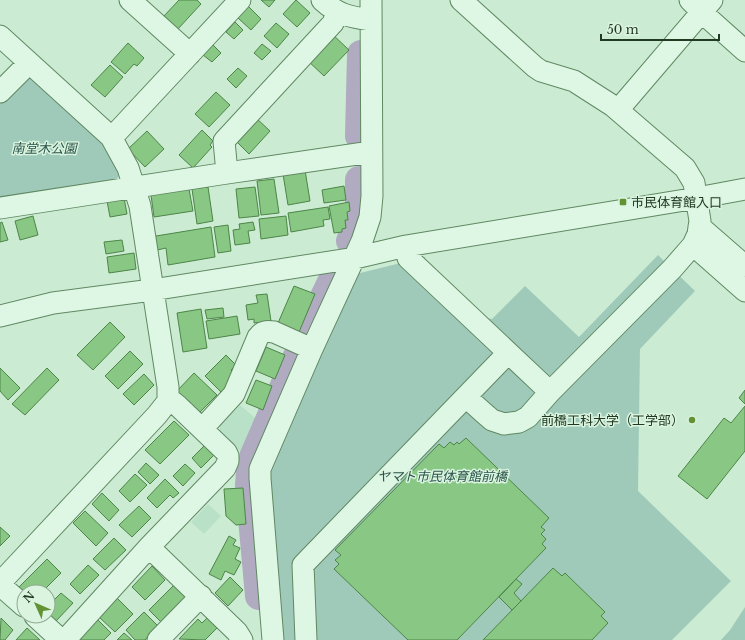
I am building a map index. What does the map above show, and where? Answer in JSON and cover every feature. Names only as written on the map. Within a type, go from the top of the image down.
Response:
[{"type":"street","points":[[130,0],[190,54]]},
{"type":"street","points":[[111,136],[118,131],[240,0]]},
{"type":"street","points":[[273,640],[260,469],[312,349],[355,258],[368,226],[372,196],[371,0]]},
{"type":"street","points":[[461,0],[535,67],[541,71],[574,81],[618,110],[685,168],[694,183],[700,221],[696,236],[672,269],[550,392],[528,417],[519,422],[510,424],[504,424],[492,420],[466,396]]},
{"type":"street","points":[[618,110],[701,4],[707,17],[745,51]]},
{"type":"street","points":[[227,173],[224,140],[333,23],[338,7],[371,20]]},
{"type":"street","points":[[0,36],[111,136],[128,168],[140,206],[168,387],[168,401],[157,415],[0,584],[16,599]]},
{"type":"street","points":[[0,92],[29,63]]},
{"type":"street","points":[[0,208],[371,152]]},
{"type":"street","points":[[0,316],[53,303],[152,290],[355,258],[406,246],[745,189]]},
{"type":"street","points":[[696,236],[745,266]]},
{"type":"street","points":[[696,236],[745,291]]},
{"type":"street","points":[[406,246],[408,258],[550,392]]},
{"type":"street","points":[[202,429],[234,394],[261,333],[270,331],[274,332],[312,349]]},
{"type":"street","points":[[306,640],[303,565],[508,353]]},
{"type":"street","points":[[65,640],[149,547],[225,468],[227,464],[228,456],[226,452],[178,406],[168,401]]},
{"type":"street","points":[[149,547],[201,596],[237,632],[242,640]]},
{"type":"street","points":[[158,640],[201,596]]},
{"type":"street","points":[[44,624],[62,640]]},
{"type":"green space","name":"南堂木公園","points":[[24,78],[34,78],[103,143],[120,175],[116,180],[0,200],[0,103]]},
{"type":"green space","name":"ヤマト市民体育館前橋","points":[[658,255],[695,291],[640,349],[638,491],[731,581],[672,640],[282,640],[266,468],[352,275],[425,257],[427,266],[479,317],[492,319],[525,286],[579,337]]},
{"type":"green space","points":[[240,405],[259,421],[242,453],[220,433],[220,426]]},
{"type":"green space","points":[[208,504],[221,516],[204,534],[191,522]]},
{"type":"green space","points":[[745,607],[745,640],[721,640],[730,630]]},
{"type":"building","points":[[179,0],[197,0],[201,4],[177,30],[163,17]]},
{"type":"building","points":[[261,0],[275,0],[269,7]]},
{"type":"building","points":[[296,0],[310,13],[297,27],[283,14]]},
{"type":"building","points":[[248,6],[261,19],[251,30],[238,18]]},
{"type":"building","points":[[235,22],[243,30],[234,39],[226,32]]},
{"type":"building","points":[[276,23],[289,34],[277,48],[264,36]]},
{"type":"building","points":[[331,33],[349,50],[324,76],[306,59]]},
{"type":"building","points":[[128,43],[144,58],[137,66],[134,64],[125,74],[111,62]]},
{"type":"building","points":[[262,44],[271,51],[262,60],[254,53]]},
{"type":"building","points":[[213,45],[221,53],[212,62],[203,55]]},
{"type":"building","points":[[110,65],[123,77],[105,97],[91,85]]},
{"type":"building","points":[[238,68],[247,76],[236,88],[227,79]]},
{"type":"building","points":[[216,92],[230,105],[209,127],[195,114]]},
{"type":"building","points":[[255,117],[270,131],[249,154],[234,139]]},
{"type":"building","points":[[202,130],[213,141],[210,145],[212,147],[193,168],[179,155]]},
{"type":"building","points":[[147,131],[164,149],[145,167],[128,149]]},
{"type":"building","points":[[305,170],[310,201],[288,205],[283,174]]},
{"type":"building","points":[[274,179],[279,213],[261,215],[257,181]]},
{"type":"building","points":[[344,186],[346,200],[324,203],[322,190]]},
{"type":"building","points":[[208,187],[213,221],[197,224],[192,189]]},
{"type":"building","points":[[255,187],[259,216],[239,218],[236,189]]},
{"type":"building","points":[[189,189],[193,211],[154,217],[151,195]]},
{"type":"building","points":[[124,198],[127,214],[110,217],[107,201]]},
{"type":"building","points":[[349,202],[350,211],[347,212],[348,220],[345,220],[346,228],[342,229],[342,232],[334,233],[329,206]]},
{"type":"building","points":[[328,207],[330,219],[323,220],[324,226],[291,232],[288,213]]},
{"type":"building","points":[[33,216],[38,235],[20,240],[15,221]]},
{"type":"building","points":[[286,216],[288,235],[261,239],[259,219]]},
{"type":"building","points":[[2,222],[8,240],[0,242],[0,223]]},
{"type":"building","points":[[253,222],[255,230],[248,231],[250,243],[235,245],[233,230],[240,229],[239,224]]},
{"type":"building","points":[[228,225],[231,251],[218,253],[214,227]]},
{"type":"building","points":[[211,227],[215,257],[168,265],[166,248],[153,251],[150,237]]},
{"type":"building","points":[[122,240],[124,251],[106,254],[104,242]]},
{"type":"building","points":[[134,253],[136,269],[109,273],[107,257]]},
{"type":"building","points":[[294,286],[315,294],[299,332],[278,323]]},
{"type":"building","points":[[267,294],[271,321],[254,323],[254,319],[248,320],[246,305],[258,303],[256,295]]},
{"type":"building","points":[[223,308],[224,317],[207,319],[205,310]]},
{"type":"building","points":[[201,309],[207,348],[183,352],[177,313]]},
{"type":"building","points":[[237,316],[240,334],[209,339],[206,321]]},
{"type":"building","points":[[110,322],[125,337],[93,370],[77,355]]},
{"type":"building","points":[[266,347],[285,355],[275,379],[256,371]]},
{"type":"building","points":[[130,351],[143,364],[118,389],[105,376]]},
{"type":"building","points":[[226,355],[236,365],[231,370],[236,375],[224,395],[205,376]]},
{"type":"building","points":[[0,368],[20,388],[8,400],[0,391]]},
{"type":"building","points":[[47,368],[59,380],[25,415],[12,404]]},
{"type":"building","points":[[194,373],[217,395],[199,413],[177,391]]},
{"type":"building","points":[[144,374],[154,385],[134,405],[123,394]]},
{"type":"building","points":[[256,380],[272,386],[263,410],[246,403]]},
{"type":"building","points":[[745,390],[745,404],[739,398]]},
{"type":"building","points":[[745,406],[745,451],[707,499],[678,476],[724,418],[731,423]]},
{"type":"building","points":[[174,421],[189,435],[160,464],[145,450]]},
{"type":"building","points":[[466,438],[549,518],[541,527],[545,530],[541,534],[546,539],[542,544],[546,548],[457,640],[408,640],[334,569],[339,564],[335,560],[341,555],[335,550],[439,444],[444,448],[450,442],[454,445],[457,442],[459,444]]},
{"type":"building","points":[[204,446],[214,455],[201,468],[192,458]]},
{"type":"building","points":[[146,463],[159,475],[150,484],[138,472]]},
{"type":"building","points":[[185,464],[195,473],[183,486],[173,476]]},
{"type":"building","points":[[135,474],[147,485],[130,502],[119,491]]},
{"type":"building","points":[[165,479],[179,493],[173,498],[170,495],[157,508],[147,498]]},
{"type":"building","points":[[243,488],[246,524],[236,525],[226,516],[224,489]]},
{"type":"building","points":[[102,493],[119,510],[109,521],[92,504]]},
{"type":"building","points":[[139,506],[151,518],[132,537],[119,525]]},
{"type":"building","points":[[85,511],[108,533],[96,546],[73,523]]},
{"type":"building","points":[[0,527],[10,536],[0,546]]},
{"type":"building","points":[[229,536],[236,540],[233,545],[240,548],[235,559],[241,562],[234,575],[225,571],[221,580],[209,574]]},
{"type":"building","points":[[114,538],[126,550],[105,570],[93,559]]},
{"type":"building","points":[[47,559],[61,573],[50,584],[22,584]]},
{"type":"building","points":[[88,565],[99,575],[80,594],[70,584]]},
{"type":"building","points":[[152,566],[165,580],[145,600],[132,587]]},
{"type":"building","points":[[553,568],[562,576],[565,573],[605,612],[601,616],[608,623],[592,640],[483,640]]},
{"type":"building","points":[[230,577],[243,590],[228,606],[215,593]]},
{"type":"building","points":[[516,579],[522,584],[514,593],[521,601],[512,610],[499,597]]},
{"type":"building","points":[[175,584],[190,598],[164,625],[149,610]]},
{"type":"building","points":[[61,593],[73,603],[56,621],[56,598]]},
{"type":"building","points":[[117,598],[133,614],[115,632],[99,617]]},
{"type":"building","points":[[144,612],[158,626],[145,640],[135,640],[126,630]]},
{"type":"building","points":[[208,617],[218,627],[205,640],[179,639],[198,619],[202,623]]},
{"type":"building","points":[[1,618],[13,630],[5,640],[0,640]]},
{"type":"building","points":[[98,620],[111,633],[104,640],[78,640]]},
{"type":"building","points":[[27,628],[40,640],[16,640]]},
{"type":"building","points":[[124,633],[132,640],[117,640]]},
{"type":"waterway","points":[[359,136],[361,54]]},
{"type":"waterway","points":[[350,241],[359,218],[359,180]]},
{"type":"waterway","points":[[306,334],[332,280]]},
{"type":"waterway","points":[[259,596],[249,485],[250,472],[253,457],[296,358]]},
{"type":"place","name":"市民体育館入口","points":[[623,202]]},
{"type":"place","name":"前橋工科大学（工学部）","points":[[692,420]]}]
